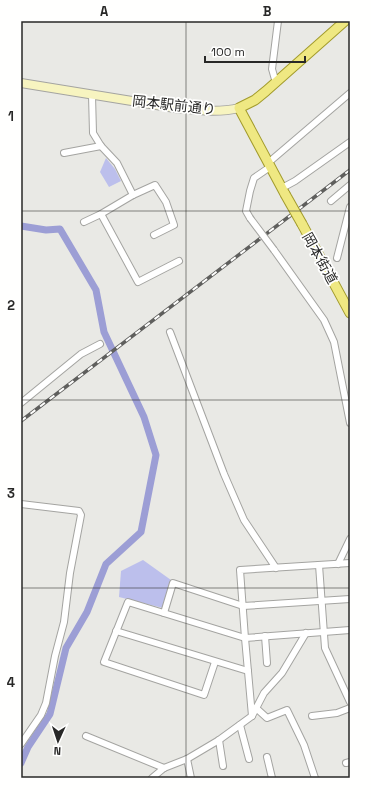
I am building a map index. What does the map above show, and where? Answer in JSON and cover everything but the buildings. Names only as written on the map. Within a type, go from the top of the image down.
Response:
[{"type":"main road","name":"岡本駅前通り","points":[[239,108],[255,100],[276,83],[345,21]]},
{"type":"main road","points":[[239,108],[283,191]]},
{"type":"main road","name":"岡本街道","points":[[283,191],[350,312]]},
{"type":"street","points":[[276,83],[272,69],[278,21]]},
{"type":"street","name":"岡本駅前通り","points":[[21,83],[175,108],[223,110],[239,108]]},
{"type":"street","points":[[350,93],[254,178],[246,211],[324,320],[334,342],[350,423]]},
{"type":"street","points":[[92,95],[93,134],[101,146],[117,163],[133,195]]},
{"type":"street","points":[[283,191],[350,142]]},
{"type":"street","points":[[64,153],[101,146]]},
{"type":"street","points":[[84,222],[133,195],[155,185],[166,202],[174,225],[154,235]]},
{"type":"street","points":[[331,201],[350,185]]},
{"type":"street","points":[[337,258],[350,207]]},
{"type":"street","points":[[101,214],[138,282],[179,261]]},
{"type":"street","points":[[170,332],[224,474],[244,520],[276,568]]},
{"type":"street","points":[[21,403],[81,354],[100,344]]},
{"type":"street","points":[[21,504],[79,511],[81,515],[70,574],[64,622],[55,656],[46,703],[41,714],[21,744]]},
{"type":"street","points":[[338,564],[350,538]]},
{"type":"street","points":[[252,716],[244,638],[240,570],[350,563]]},
{"type":"street","points":[[319,565],[325,648],[347,690],[350,702]]},
{"type":"street","points":[[164,613],[173,583],[243,606],[350,599]]},
{"type":"street","points":[[215,662],[204,695],[104,662],[128,602],[244,638],[350,630]]},
{"type":"street","points":[[116,632],[248,671]]},
{"type":"street","points":[[152,778],[164,768],[187,759],[219,740],[252,716],[264,693],[282,673],[306,633]]},
{"type":"street","points":[[265,636],[267,663]]},
{"type":"street","points":[[256,708],[267,718],[287,710],[304,745],[315,778]]},
{"type":"street","points":[[312,716],[337,713],[350,708]]},
{"type":"street","points":[[240,725],[249,759]]},
{"type":"street","points":[[86,736],[164,768]]},
{"type":"street","points":[[219,740],[224,766]]},
{"type":"street","points":[[267,757],[272,778]]},
{"type":"street","points":[[187,759],[191,778]]},
{"type":"shaded area","points":[[106,158],[115,169],[121,181],[109,187],[100,172]]},
{"type":"shaded area","points":[[143,560],[171,580],[163,608],[119,597],[121,571]]},
{"type":"waterway","points":[[21,226],[46,230],[60,229],[96,290],[104,332],[144,417],[156,455],[141,532],[106,564],[87,612],[66,648],[50,714],[28,747],[21,763]]},
{"type":"railway","points":[[21,421],[350,170]]}]
